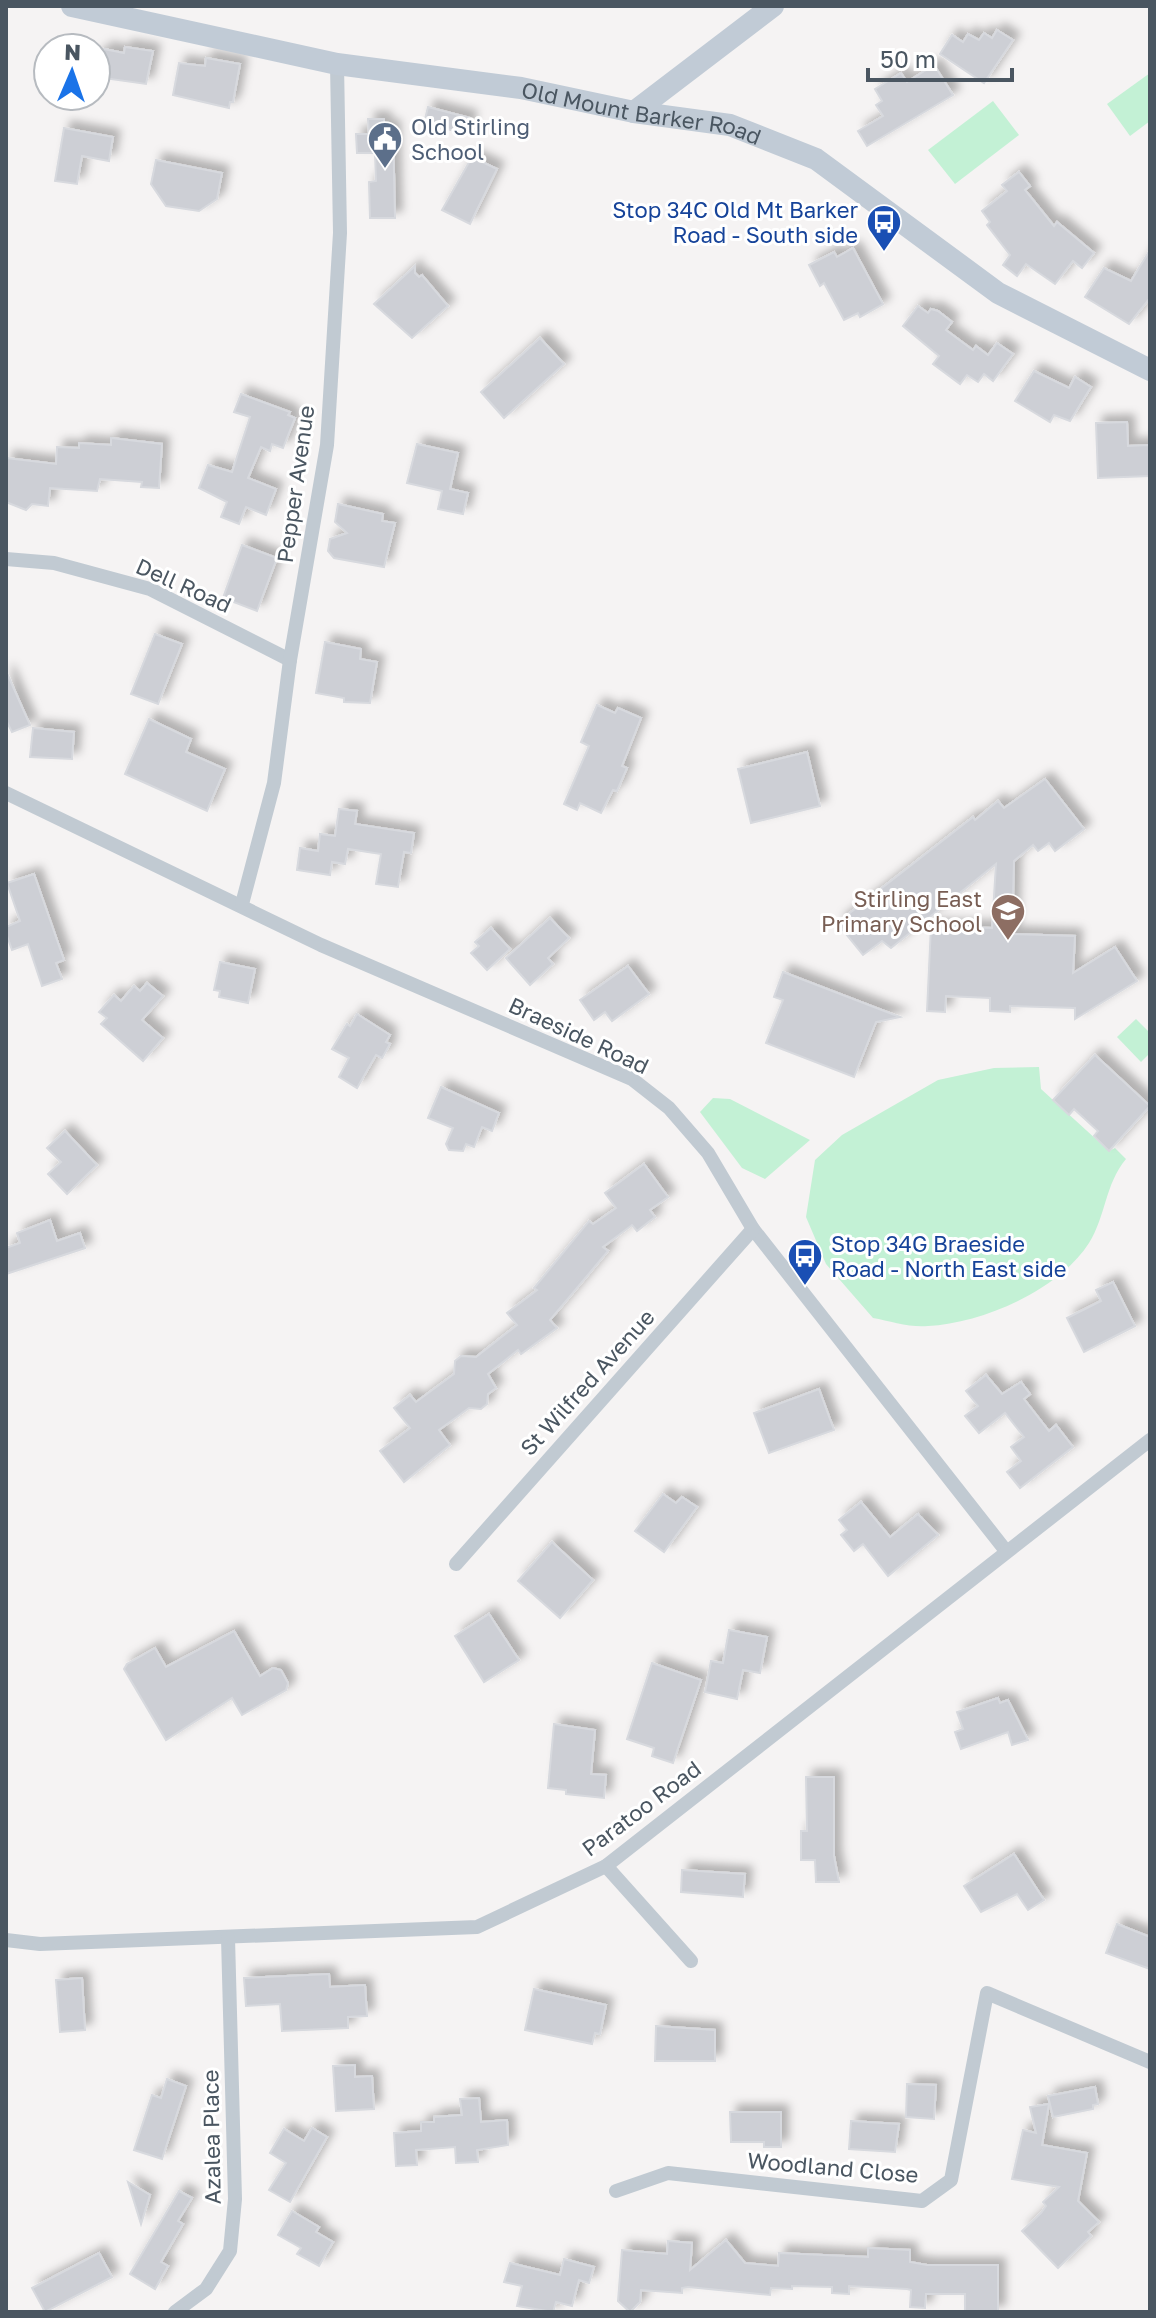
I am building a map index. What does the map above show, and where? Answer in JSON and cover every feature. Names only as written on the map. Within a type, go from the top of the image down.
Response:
[{"type":"main road","name":"Old Mount Barker Road","points":[[72,6],[337,64],[521,88],[634,112],[730,125],[816,159],[998,293],[1150,370]]},
{"type":"main road","points":[[634,112],[773,6]]},
{"type":"street","name":"Pepper Avenue","points":[[242,904],[274,783],[290,660],[327,445],[340,233],[337,64]]},
{"type":"street","name":"Dell Road","points":[[6,559],[54,563],[150,589],[290,660]]},
{"type":"street","name":"Braeside Road","points":[[6,793],[242,904],[321,945],[632,1079],[669,1108],[708,1153],[753,1229],[1006,1551]]},
{"type":"street","name":"St Wilfred Avenue","points":[[456,1564],[753,1229]]},
{"type":"street","name":"Paratoo Road","points":[[6,1940],[40,1944],[477,1927],[606,1866],[1150,1440]]},
{"type":"street","points":[[606,1866],[691,1961]]},
{"type":"street","name":"Azalea Place","points":[[175,2312],[206,2289],[230,2251],[235,2199],[228,1938]]},
{"type":"street","name":"Woodland Close","points":[[616,2191],[668,2173],[922,2201],[951,2180],[987,1993],[1150,2062]]},
{"type":"green space","points":[[1150,73],[1150,121],[1130,136],[1107,104]]},
{"type":"green space","points":[[993,101],[1019,135],[955,184],[928,150]]},
{"type":"green space","points":[[1136,1019],[1150,1033],[1150,1053],[1141,1062],[1117,1037]]},
{"type":"green space","points":[[1039,1067],[1041,1089],[1109,1151],[1115,1148],[1126,1159],[1114,1179],[1089,1243],[1059,1275],[1018,1301],[995,1311],[949,1324],[928,1326],[873,1318],[826,1264],[806,1217],[815,1160],[842,1135],[938,1080],[994,1068]]},
{"type":"green space","points":[[713,1098],[730,1099],[810,1140],[765,1179],[742,1168],[700,1112]]},
{"type":"building","points":[[997,30],[1013,40],[984,83],[940,54],[952,35],[963,42],[968,34],[979,40],[984,33],[992,38]]},
{"type":"building","points":[[125,47],[153,51],[146,84],[112,79],[112,51],[124,53]]},
{"type":"building","points":[[206,58],[240,64],[233,102],[230,102],[229,108],[173,95],[179,63],[205,66]]},
{"type":"building","points":[[934,65],[953,95],[867,146],[858,131],[883,116],[876,105],[882,101],[875,89],[901,73],[907,82]]},
{"type":"building","points":[[428,107],[470,118],[466,134],[424,123]]},
{"type":"building","name":"Old Stirling School","points":[[368,119],[384,119],[384,127],[393,127],[395,218],[370,218],[369,182],[376,181],[375,153],[357,153],[356,134],[369,134]]},
{"type":"building","points":[[64,128],[113,137],[109,161],[82,156],[77,184],[55,181]]},
{"type":"building","points":[[472,157],[497,169],[470,224],[442,210]]},
{"type":"building","points":[[156,160],[222,173],[217,199],[199,211],[166,206],[151,184]]},
{"type":"building","points":[[1019,172],[1030,186],[1025,190],[1054,226],[1057,222],[1094,253],[1082,268],[1073,261],[1055,284],[1026,264],[1017,276],[1003,265],[1010,255],[987,225],[990,222],[982,211],[1007,191],[1002,185]]},
{"type":"building","points":[[853,248],[883,304],[860,317],[858,313],[844,320],[824,283],[820,286],[809,265],[834,252],[837,257]]},
{"type":"building","points":[[1150,250],[1150,298],[1129,324],[1085,297],[1104,268],[1131,281]]},
{"type":"building","points":[[415,266],[415,273],[419,277],[422,275],[448,306],[412,338],[374,304]]},
{"type":"building","points":[[918,306],[928,313],[931,309],[938,311],[952,322],[946,330],[973,350],[976,346],[988,355],[997,343],[1013,354],[993,381],[984,374],[978,382],[967,375],[960,384],[933,364],[939,356],[903,326]]},
{"type":"building","points":[[540,338],[564,364],[504,418],[481,392]]},
{"type":"building","points":[[1034,371],[1069,388],[1075,377],[1091,387],[1070,421],[1054,415],[1050,422],[1015,401]]},
{"type":"building","points":[[241,394],[290,412],[288,415],[295,418],[283,448],[272,444],[270,451],[261,447],[248,478],[276,489],[266,515],[246,507],[239,524],[221,517],[227,502],[199,488],[208,465],[232,472],[250,417],[234,412]]},
{"type":"building","points":[[1127,422],[1128,446],[1149,445],[1150,476],[1098,478],[1096,423]]},
{"type":"building","points":[[111,438],[162,444],[159,488],[141,487],[142,482],[100,479],[97,491],[50,488],[48,506],[32,504],[26,510],[6,502],[6,458],[56,464],[57,447],[79,448],[79,443],[111,445]]},
{"type":"building","points":[[417,444],[458,453],[450,489],[468,493],[463,514],[438,509],[442,491],[407,483]]},
{"type":"building","points":[[338,504],[383,514],[382,521],[395,523],[384,567],[334,558],[328,551],[330,539],[347,533],[335,522]]},
{"type":"building","points":[[242,545],[277,558],[257,611],[223,598]]},
{"type":"building","points":[[155,634],[182,644],[158,704],[131,694]]},
{"type":"building","points":[[325,642],[361,649],[360,659],[377,662],[370,703],[344,702],[344,698],[316,693]]},
{"type":"building","points":[[6,671],[30,725],[12,732],[6,720]]},
{"type":"building","points":[[597,705],[615,713],[618,708],[641,718],[622,766],[627,768],[617,791],[613,790],[601,813],[580,803],[577,810],[564,804],[589,746],[581,742]]},
{"type":"building","points":[[149,719],[191,739],[186,752],[225,769],[207,811],[125,774]]},
{"type":"building","points":[[33,728],[74,732],[72,759],[30,757]]},
{"type":"building","points":[[807,752],[820,806],[751,823],[738,769]]},
{"type":"building","points":[[1045,779],[1084,829],[1055,851],[1049,843],[1038,851],[1033,845],[1014,861],[1012,934],[1075,936],[1073,973],[1115,947],[1137,981],[1075,1019],[1075,1008],[1010,1006],[1010,1012],[990,1011],[990,998],[946,996],[945,1012],[927,1011],[931,926],[992,928],[996,864],[891,948],[882,941],[863,955],[837,923],[973,817],[975,820],[998,801],[1004,808]]},
{"type":"building","points":[[339,809],[357,811],[355,824],[414,833],[411,853],[404,852],[398,887],[376,884],[381,854],[348,849],[345,864],[332,862],[330,875],[297,870],[300,848],[318,851],[320,834],[335,836]]},
{"type":"building","points":[[34,874],[64,960],[56,963],[62,979],[42,986],[28,944],[12,950],[6,933],[6,927],[20,921],[7,883]]},
{"type":"building","points":[[550,918],[569,938],[548,958],[553,964],[530,985],[506,958]]},
{"type":"building","points":[[491,928],[510,949],[487,970],[471,953],[479,946],[475,942]]},
{"type":"building","points":[[220,962],[255,969],[248,1003],[219,997],[220,991],[214,990]]},
{"type":"building","points":[[628,966],[649,994],[612,1021],[605,1012],[594,1020],[580,1000]]},
{"type":"building","points":[[783,972],[900,1017],[876,1022],[854,1077],[766,1043],[783,1000],[774,997]]},
{"type":"building","points":[[147,983],[163,996],[142,1020],[163,1038],[143,1061],[101,1024],[107,1018],[99,1012],[114,995],[121,1001],[134,986],[140,991]]},
{"type":"building","points":[[357,1014],[390,1035],[386,1042],[390,1044],[382,1058],[376,1055],[357,1088],[339,1077],[349,1058],[332,1049]]},
{"type":"building","points":[[1095,1055],[1150,1106],[1109,1151],[1094,1136],[1098,1131],[1074,1109],[1069,1115],[1053,1100]]},
{"type":"building","points":[[441,1087],[499,1113],[492,1131],[482,1127],[474,1147],[466,1144],[463,1151],[449,1150],[446,1144],[453,1128],[428,1118]]},
{"type":"building","points":[[65,1131],[97,1165],[67,1194],[48,1174],[61,1162],[47,1148]]},
{"type":"building","points":[[644,1164],[668,1197],[650,1210],[655,1217],[637,1231],[632,1225],[603,1247],[608,1251],[550,1320],[557,1328],[521,1354],[518,1350],[488,1374],[496,1388],[488,1394],[487,1404],[481,1409],[469,1408],[439,1430],[450,1445],[404,1482],[380,1451],[410,1428],[394,1408],[410,1395],[416,1402],[454,1374],[455,1361],[461,1356],[476,1357],[517,1325],[507,1313],[537,1290],[534,1288],[589,1221],[593,1224],[616,1208],[605,1193]]},
{"type":"building","points":[[50,1220],[57,1241],[80,1233],[85,1248],[6,1274],[6,1248],[20,1243],[17,1233]]},
{"type":"building","points":[[1113,1282],[1135,1326],[1084,1352],[1067,1318],[1101,1301],[1096,1290]]},
{"type":"building","points":[[986,1375],[1002,1394],[1021,1382],[1030,1394],[1024,1399],[1049,1431],[1056,1425],[1073,1447],[1020,1488],[1007,1472],[1021,1461],[1011,1447],[1024,1437],[1005,1413],[979,1433],[965,1416],[978,1406],[966,1391]]},
{"type":"building","points":[[819,1389],[834,1430],[769,1453],[754,1413]]},
{"type":"building","points":[[663,1494],[676,1503],[682,1497],[697,1507],[664,1552],[635,1531]]},
{"type":"building","points":[[861,1502],[890,1537],[918,1514],[938,1535],[888,1576],[863,1544],[854,1551],[841,1535],[847,1530],[839,1520]]},
{"type":"building","points":[[552,1542],[593,1580],[560,1618],[518,1581]]},
{"type":"building","points":[[489,1614],[519,1660],[484,1682],[455,1636]]},
{"type":"building","points":[[729,1630],[767,1637],[760,1673],[743,1670],[737,1699],[705,1692],[711,1661],[723,1663]]},
{"type":"building","points":[[234,1631],[260,1676],[273,1668],[281,1670],[288,1683],[286,1690],[242,1715],[232,1698],[166,1740],[124,1669],[127,1664],[155,1648],[166,1667]]},
{"type":"building","points":[[652,1663],[701,1680],[673,1763],[652,1756],[654,1748],[627,1739]]},
{"type":"building","points":[[998,1698],[1000,1703],[1008,1700],[1028,1740],[1012,1745],[1008,1732],[961,1749],[955,1732],[963,1729],[957,1712]]},
{"type":"building","points":[[554,1724],[595,1730],[591,1774],[606,1775],[604,1798],[566,1794],[566,1790],[548,1788]]},
{"type":"building","points":[[806,1777],[834,1777],[834,1856],[839,1882],[816,1882],[815,1860],[801,1860],[801,1831],[807,1831]]},
{"type":"building","points":[[1014,1854],[1044,1900],[1028,1910],[1017,1894],[981,1912],[964,1886]]},
{"type":"building","points":[[682,1870],[745,1874],[743,1897],[681,1892]]},
{"type":"building","points":[[1117,1924],[1150,1937],[1150,1969],[1106,1953]]},
{"type":"building","points":[[329,1974],[330,1987],[365,1985],[367,2016],[348,2017],[348,2028],[282,2031],[280,2004],[246,2006],[244,1978]]},
{"type":"building","points":[[82,1978],[85,2030],[60,2032],[56,1980]]},
{"type":"building","points":[[534,1989],[606,2005],[600,2034],[595,2033],[592,2044],[525,2030]]},
{"type":"building","points":[[656,2026],[715,2030],[715,2061],[655,2061]]},
{"type":"building","points":[[355,2065],[355,2077],[372,2076],[374,2109],[336,2111],[333,2066]]},
{"type":"building","points":[[167,2079],[186,2086],[162,2159],[134,2150],[152,2095],[161,2098]]},
{"type":"building","points":[[907,2084],[936,2085],[934,2119],[906,2117]]},
{"type":"building","points":[[1095,2087],[1098,2104],[1093,2105],[1093,2109],[1053,2117],[1048,2096]]},
{"type":"building","points":[[479,2098],[481,2122],[507,2120],[508,2145],[477,2150],[478,2162],[456,2163],[455,2147],[416,2150],[417,2165],[396,2166],[394,2133],[421,2131],[421,2122],[434,2122],[434,2117],[462,2115],[460,2099]]},
{"type":"building","points":[[1049,2104],[1042,2145],[1087,2153],[1078,2201],[1099,2222],[1088,2232],[1091,2236],[1058,2268],[1022,2231],[1041,2213],[1046,2206],[1043,2202],[1059,2187],[1012,2179],[1023,2130],[1036,2133],[1030,2107]]},
{"type":"building","points":[[730,2112],[781,2112],[781,2147],[764,2147],[764,2142],[731,2142]]},
{"type":"building","points":[[851,2121],[899,2124],[895,2152],[849,2149]]},
{"type":"building","points":[[312,2128],[327,2137],[290,2202],[269,2190],[286,2163],[270,2153],[284,2129],[304,2141]]},
{"type":"building","points":[[128,2182],[150,2195],[141,2224]]},
{"type":"building","points":[[179,2191],[192,2198],[178,2221],[183,2224],[161,2262],[168,2266],[155,2289],[130,2274]]},
{"type":"building","points":[[292,2211],[319,2227],[316,2232],[333,2242],[319,2266],[297,2254],[301,2248],[278,2235]]},
{"type":"building","points":[[726,2240],[745,2263],[778,2266],[779,2253],[868,2257],[868,2248],[910,2250],[910,2262],[927,2265],[998,2265],[998,2312],[965,2312],[965,2294],[926,2294],[925,2308],[910,2307],[911,2290],[849,2286],[849,2294],[832,2293],[832,2287],[792,2286],[792,2289],[771,2288],[770,2295],[688,2287],[682,2288],[682,2293],[641,2290],[640,2302],[630,2312],[618,2301],[622,2250],[667,2254],[668,2241],[692,2243],[690,2270]]},
{"type":"building","points":[[99,2253],[112,2277],[45,2312],[32,2288]]},
{"type":"building","points":[[564,2259],[594,2267],[589,2283],[579,2280],[572,2306],[556,2302],[553,2312],[517,2306],[522,2286],[504,2282],[510,2263],[560,2275]]},
{"type":"place","name":"Old Stirling School","points":[[385,170]]},
{"type":"place","name":"Stop 34C Old Mt Barker Road - South side","points":[[884,253]]},
{"type":"place","name":"Stirling East Primary School","points":[[1008,942]]},
{"type":"place","name":"Stop 34G Braeside Road - North East side","points":[[805,1287]]}]
